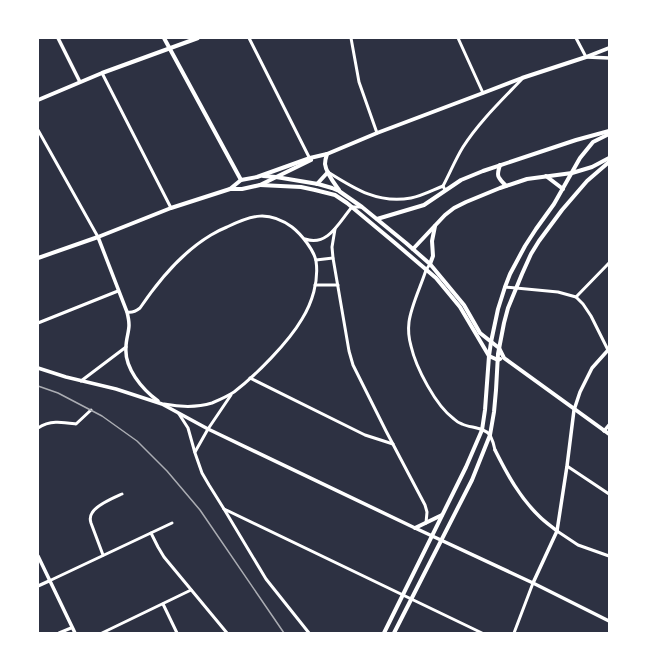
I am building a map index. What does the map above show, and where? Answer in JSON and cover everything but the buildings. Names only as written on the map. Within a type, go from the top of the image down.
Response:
[{"type":"main road","points":[[164,38],[241,180]]},
{"type":"main road","points":[[38,100],[102,73],[198,38]]},
{"type":"main road","points":[[230,189],[241,180],[327,154],[377,133],[522,78],[586,58],[609,48]]},
{"type":"main road","points":[[377,219],[424,204],[444,188],[500,165],[576,140],[609,131]]},
{"type":"main road","points":[[384,633],[466,467],[482,430],[491,342],[498,309],[510,274],[525,246],[554,204],[580,158],[589,146],[598,139],[609,134]]},
{"type":"main road","points":[[327,154],[325,163],[328,172],[339,191]]},
{"type":"main road","points":[[413,248],[454,208],[473,199],[527,179],[572,173],[592,167],[609,158]]},
{"type":"main road","points":[[260,185],[312,159]]},
{"type":"main road","points":[[394,633],[472,480],[490,435],[494,412],[499,348],[508,308],[515,288],[531,254],[548,228],[587,181],[609,162]]},
{"type":"main road","points":[[500,165],[498,176],[506,186]]},
{"type":"main road","points":[[317,184],[328,172]]},
{"type":"main road","points":[[257,176],[276,176],[317,184],[339,191],[362,207],[413,248],[430,264],[464,305],[480,333],[499,348],[504,358],[609,434]]},
{"type":"main road","points":[[546,176],[563,189]]},
{"type":"main road","points":[[38,258],[98,237],[171,208],[230,189],[242,189],[260,185],[301,187],[315,190],[335,195],[342,199],[436,278],[459,306],[489,356],[498,360],[504,358]]},
{"type":"main road","points":[[430,264],[433,256],[432,241],[435,226]]},
{"type":"main road","points":[[415,528],[442,515]]},
{"type":"street","points":[[58,38],[80,82]]},
{"type":"street","points":[[248,38],[312,159]]},
{"type":"street","points":[[351,38],[359,82],[377,133]]},
{"type":"street","points":[[458,38],[483,93]]},
{"type":"street","points":[[576,38],[586,58],[609,58]]},
{"type":"street","points":[[102,73],[171,208]]},
{"type":"street","points":[[328,172],[354,189],[387,199],[413,198],[444,188],[463,146],[485,117],[522,78]]},
{"type":"street","points":[[38,130],[98,237],[127,312],[129,325],[126,355],[130,366],[137,381],[146,391],[162,404],[179,407],[204,405],[232,393],[250,378],[272,357],[292,334],[304,314],[316,285],[316,260],[305,240],[284,221],[273,217],[250,217],[212,234],[195,246],[180,259],[162,279],[136,312],[127,312]]},
{"type":"street","points":[[305,240],[322,240],[335,229],[352,207],[362,207]]},
{"type":"street","points":[[335,229],[332,248],[333,258],[349,351],[353,365],[425,506],[427,512],[426,523]]},
{"type":"street","points":[[316,260],[333,258]]},
{"type":"street","points":[[576,297],[609,263]]},
{"type":"street","points":[[430,264],[426,270],[411,311],[409,322],[410,340],[414,358],[426,382],[446,412],[462,424],[482,430],[490,435],[495,450],[516,488],[540,517],[578,545],[609,556]]},
{"type":"street","points":[[316,285],[338,285]]},
{"type":"street","points":[[505,287],[558,292],[576,297],[591,316],[608,350],[592,368],[580,392],[574,410],[557,531],[533,583],[514,633]]},
{"type":"street","points":[[38,323],[118,291]]},
{"type":"street","points":[[81,381],[126,347]]},
{"type":"street","points":[[38,368],[81,381],[116,388],[162,404],[208,429],[533,583],[609,621]]},
{"type":"street","points":[[250,378],[365,435],[393,444]]},
{"type":"street","points":[[195,453],[208,429],[232,393]]},
{"type":"street","points":[[38,428],[44,424],[60,421],[76,424],[91,410]]},
{"type":"street","points":[[179,413],[188,428],[202,473],[266,579],[309,633]]},
{"type":"street","points":[[604,431],[609,425]]},
{"type":"street","points":[[567,466],[609,494]]},
{"type":"street","points":[[103,555],[90,523],[90,518],[92,512],[96,508],[122,494]]},
{"type":"street","points":[[224,509],[482,633]]},
{"type":"street","points":[[38,586],[172,523]]},
{"type":"street","points":[[151,533],[164,557],[226,633]]},
{"type":"street","points":[[38,556],[75,633]]},
{"type":"street","points":[[102,633],[192,590]]},
{"type":"street","points":[[163,604],[177,633]]},
{"type":"street","points":[[59,633],[72,628]]},
{"type":"railway","points":[[38,386],[58,393],[102,416],[137,441],[167,471],[200,510],[284,633]]}]
